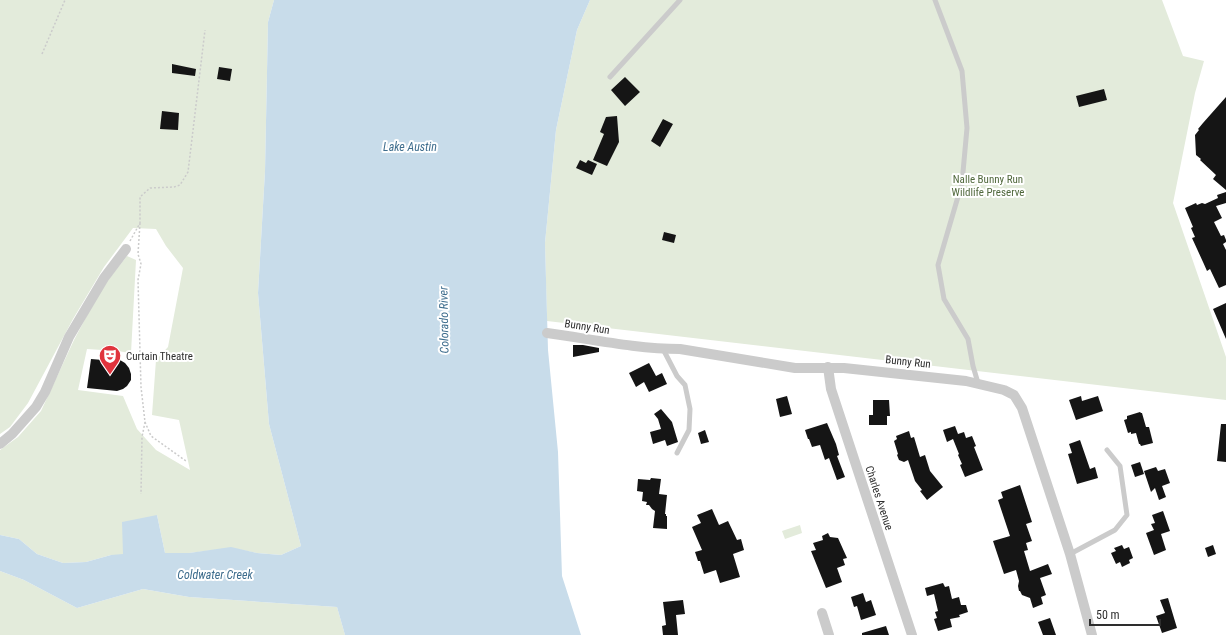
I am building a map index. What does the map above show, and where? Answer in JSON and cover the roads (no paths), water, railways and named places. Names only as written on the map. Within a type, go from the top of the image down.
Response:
[{"type":"street","points":[[0,444],[12,434],[36,407],[45,392],[69,337],[104,278],[126,249]]},
{"type":"street","name":"Bunny Run","points":[[547,333],[663,349],[680,349],[795,368],[844,368],[966,381],[1004,390],[1014,395],[1022,408],[1070,554],[1092,635]]},
{"type":"street","name":"Charles Avenue","points":[[828,367],[831,389],[912,635]]},
{"type":"street","points":[[822,613],[829,635]]},
{"type":"lane","points":[[610,77],[680,0]]},
{"type":"lane","points":[[934,0],[962,71],[967,128],[962,183],[938,265],[944,299],[968,339],[978,384]]},
{"type":"lane","points":[[663,349],[677,376],[685,385],[690,410],[689,430],[677,453]]},
{"type":"lane","points":[[1070,554],[1115,530],[1127,515],[1120,466],[1107,450]]},
{"type":"water","name":"Lake Austin","points":[[274,0],[590,0],[577,30],[556,130],[545,243],[548,350],[558,452],[562,576],[581,635],[345,635],[337,607],[189,597],[143,589],[77,608],[24,580],[0,571],[0,535],[19,539],[37,554],[63,563],[86,562],[111,555],[123,554],[122,522],[157,515],[165,553],[189,553],[231,547],[257,553],[281,555],[301,546],[269,424],[258,293],[265,171],[268,22]]},
{"type":"place","name":"Curtain Theatre","points":[[110,376]]},
{"type":"park label","name":"Nalle Bunny Run Wildlife Preserve","points":[[988,185]]},
{"type":"water label","name":"Colorado River","points":[[444,320]]},
{"type":"water label","name":"Coldwater Creek","points":[[215,575]]}]
